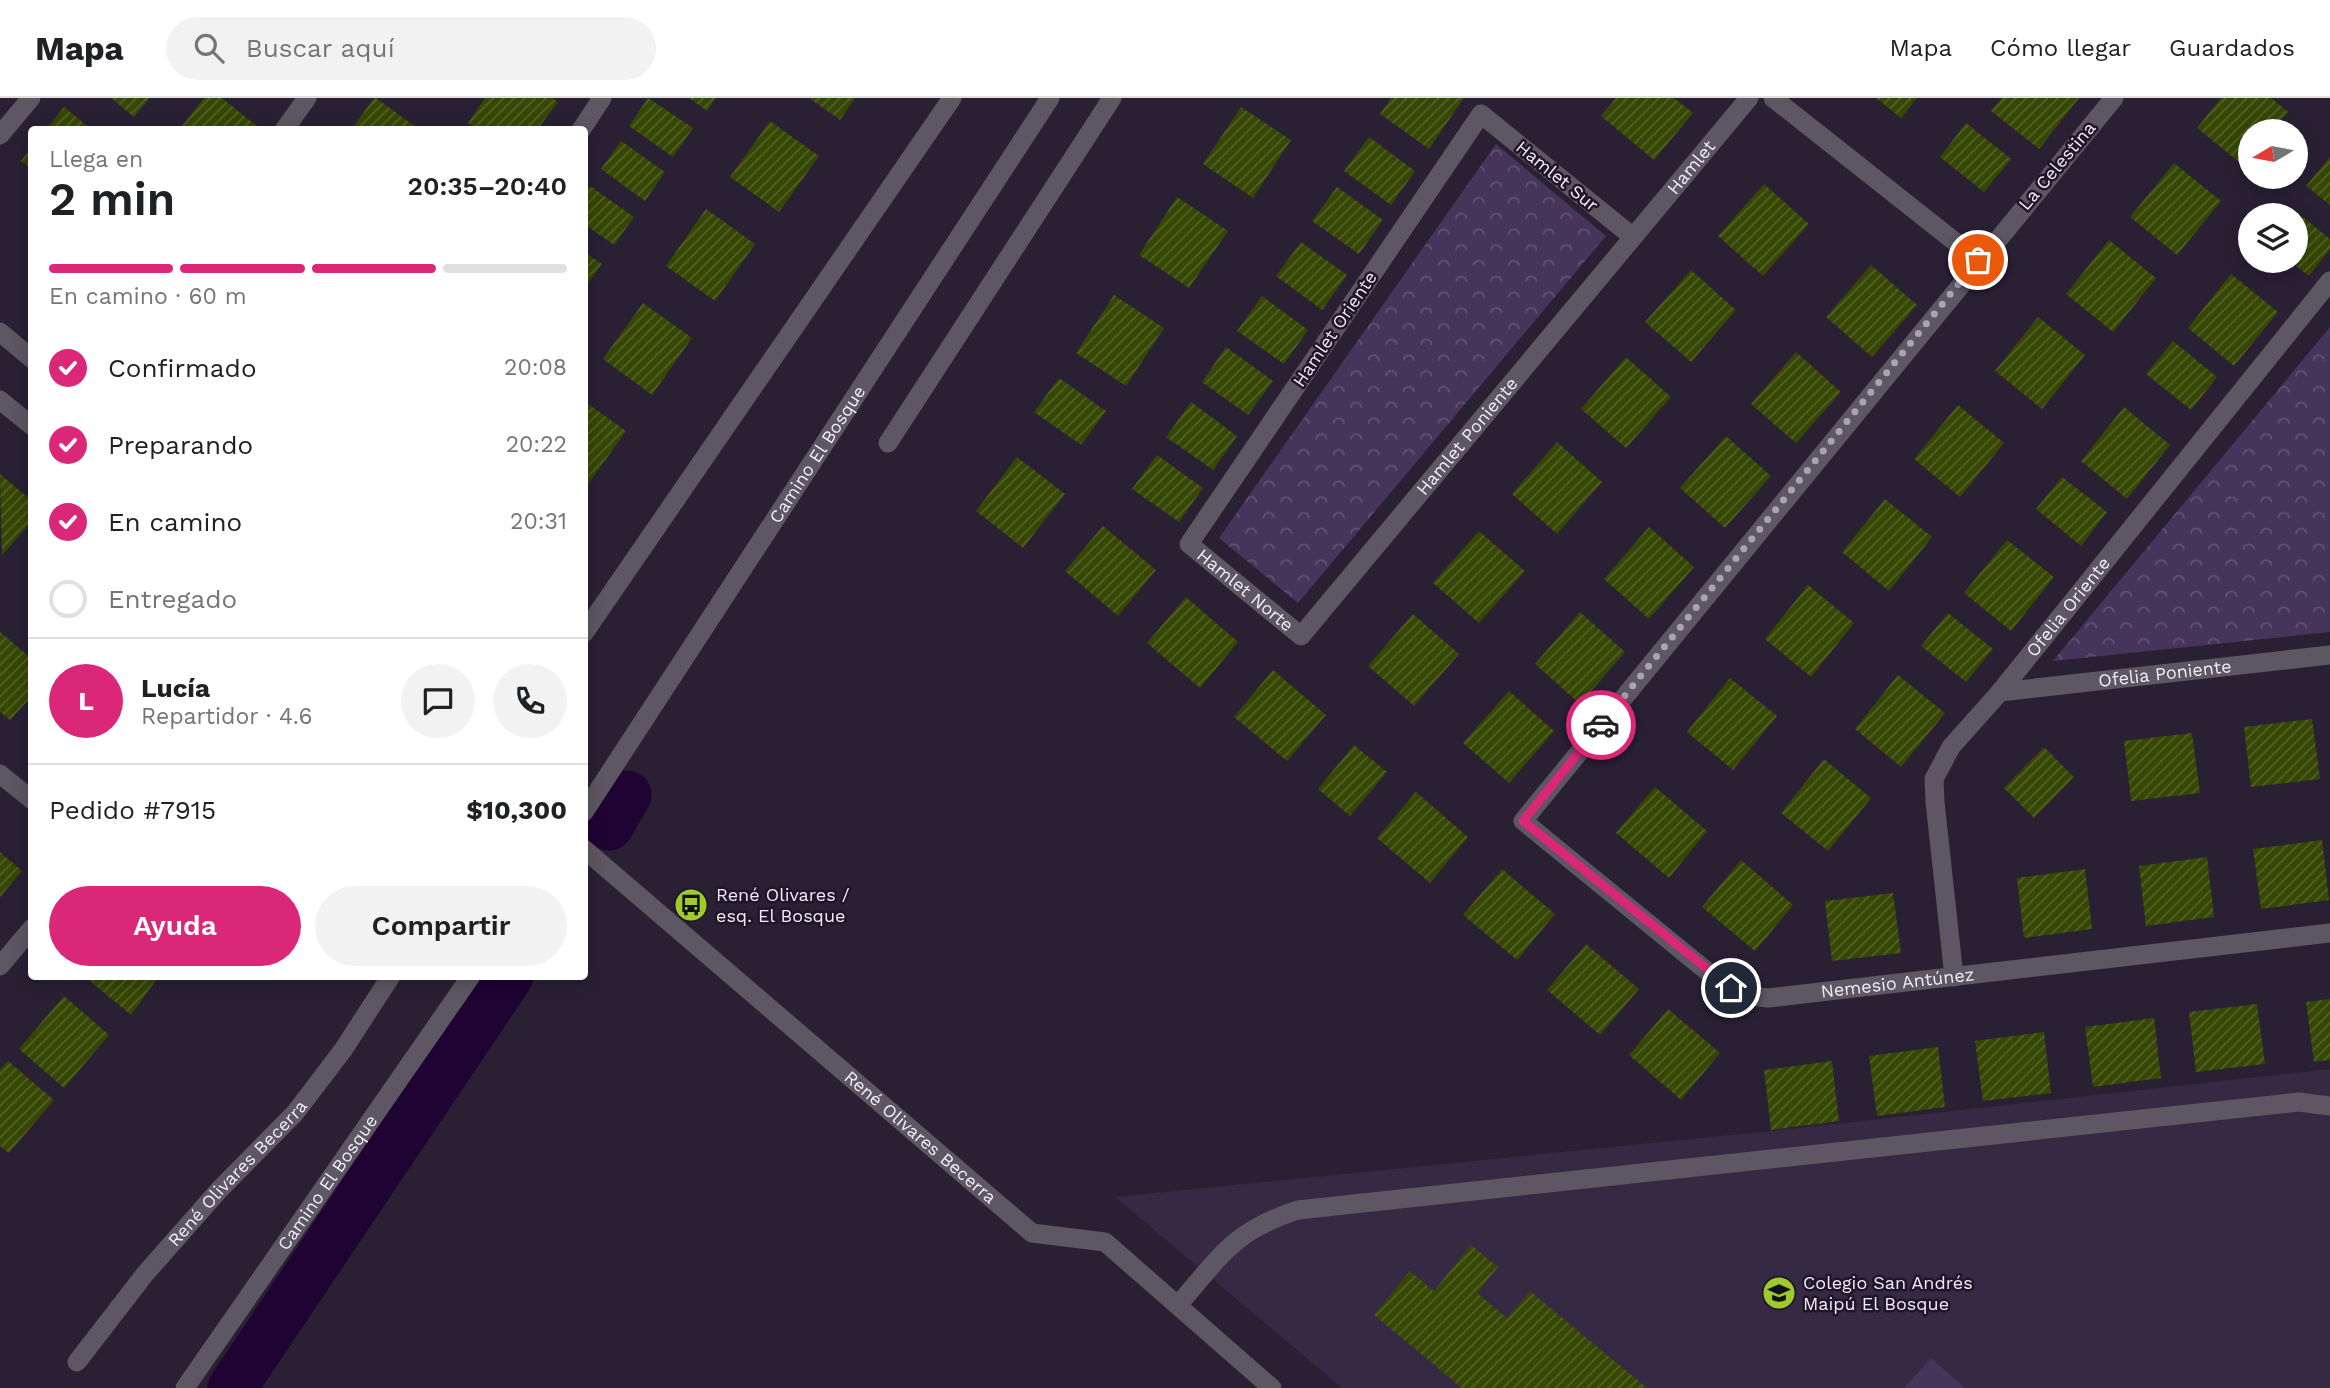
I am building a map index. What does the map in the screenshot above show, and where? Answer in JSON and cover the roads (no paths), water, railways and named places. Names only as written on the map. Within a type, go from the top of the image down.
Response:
[{"type":"street","points":[[0,135],[31,98]]},
{"type":"street","points":[[287,126],[307,98]]},
{"type":"street","points":[[584,126],[603,98]]},
{"type":"street","points":[[588,627],[952,98]]},
{"type":"street","name":"Camino El Bosque","points":[[588,806],[1050,98]]},
{"type":"street","points":[[888,443],[1112,98]]},
{"type":"street","name":"Hamlet","points":[[1633,237],[1749,98]]},
{"type":"street","points":[[1773,98],[1978,260]]},
{"type":"street","name":"La Celestina","points":[[1523,821],[1978,260],[2113,98]]},
{"type":"street","name":"Hamlet Sur","points":[[1481,114],[1633,237]]},
{"type":"street","name":"Hamlet Oriente","points":[[1189,544],[1481,114]]},
{"type":"street","name":"Hamlet Poniente","points":[[1301,636],[1633,237]]},
{"type":"street","name":"Ofelia Oriente","points":[[1954,977],[1934,779],[1951,747],[2000,692],[2330,281]]},
{"type":"street","points":[[0,332],[28,356]]},
{"type":"street","points":[[0,400],[28,423]]},
{"type":"street","name":"Hamlet Norte","points":[[1189,544],[1301,636]]},
{"type":"street","name":"Ofelia Poniente","points":[[2000,692],[2330,655]]},
{"type":"street","points":[[0,774],[28,797]]},
{"type":"street","name":"Nemesio Antúnez","points":[[1523,821],[1719,981],[1744,995],[1768,998],[2330,933]]},
{"type":"street","name":"René Olivares Becerra","points":[[588,852],[1032,1233],[1105,1242],[1272,1388]]},
{"type":"street","points":[[0,965],[28,933]]},
{"type":"street","name":"René Olivares Becerra","points":[[77,1362],[163,1253],[219,1190],[295,1113],[343,1050],[388,980]]},
{"type":"street","name":"Camino El Bosque","points":[[185,1388],[468,980]]},
{"type":"street","points":[[1178,1305],[1236,1239],[1264,1221],[1298,1210],[2285,1104],[2322,1103],[2330,1106]]},
{"type":"waterway","points":[[609,826],[627,795]]},
{"type":"waterway","points":[[232,1388],[506,980]]},
{"type":"place","name":"René Olivares / esq. El Bosque","points":[[691,905]]},
{"type":"place","name":"Colegio San Andrés Maipú El Bosque","points":[[1779,1293]]}]
